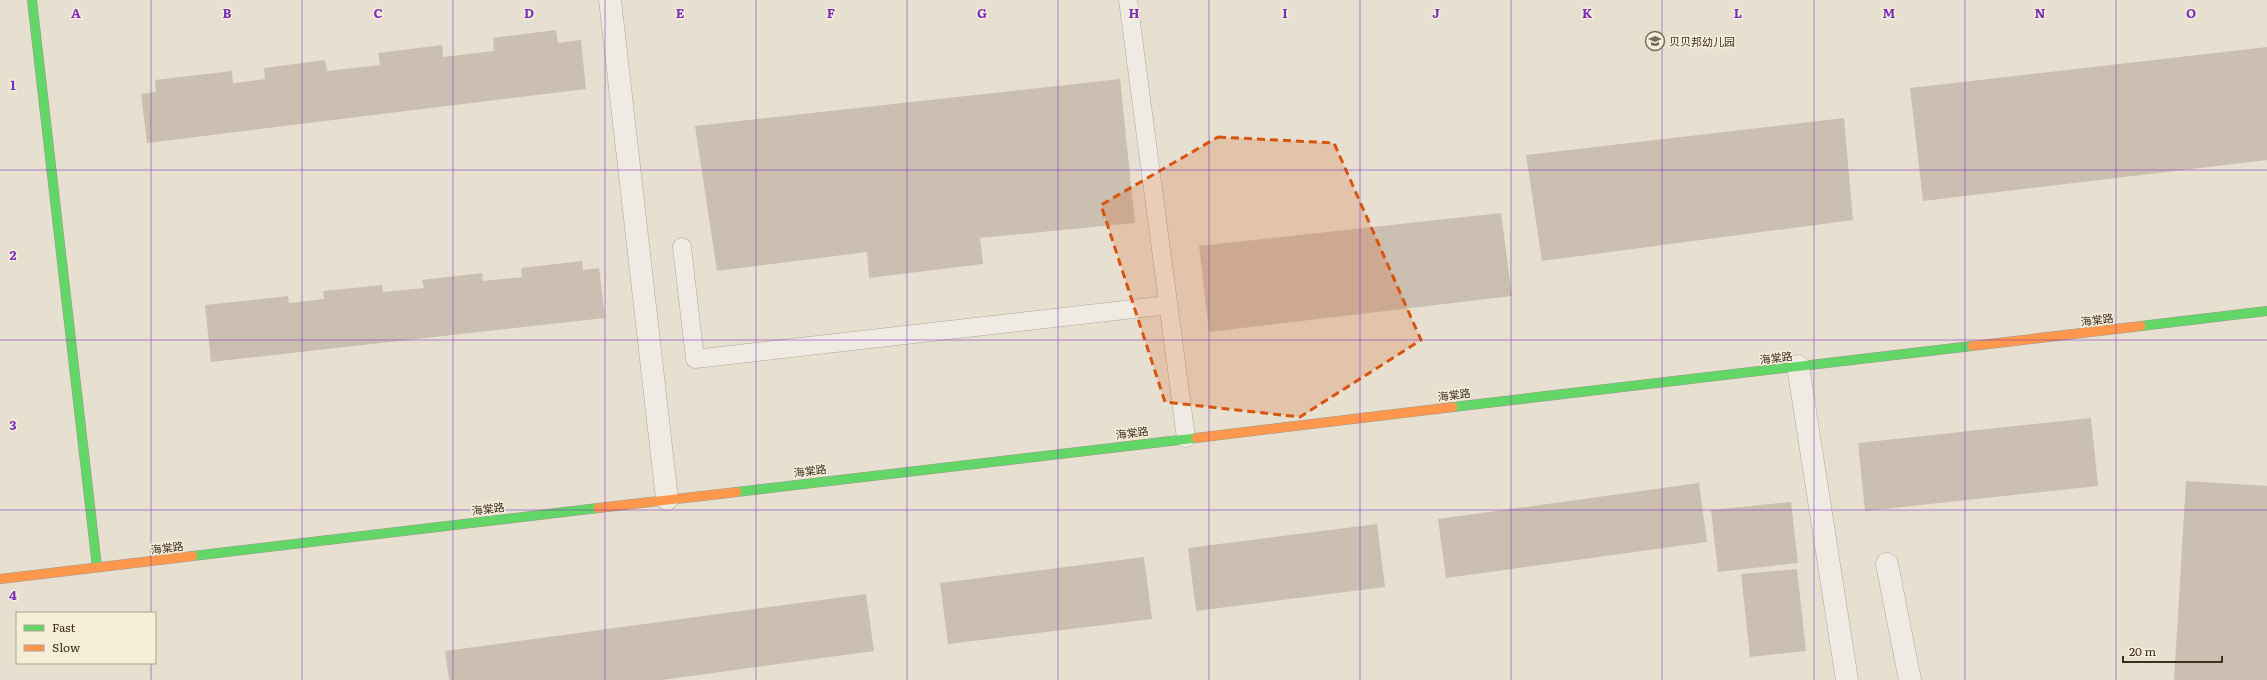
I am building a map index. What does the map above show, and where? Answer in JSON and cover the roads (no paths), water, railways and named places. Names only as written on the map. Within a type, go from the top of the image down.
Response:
[{"type":"street","points":[[32,0],[97,567]]},
{"type":"street","points":[[610,0],[667,499]]},
{"type":"street","name":"海棠路","points":[[0,579],[2267,311]]},
{"type":"street","points":[[1798,366],[1847,680]]},
{"type":"street","points":[[1887,564],[1910,680]]},
{"type":"lane","points":[[1128,0],[1186,438]]},
{"type":"lane","points":[[682,248],[695,359],[1168,305]]},
{"type":"place","name":"贝贝邦幼儿园","points":[[1655,41]]}]
